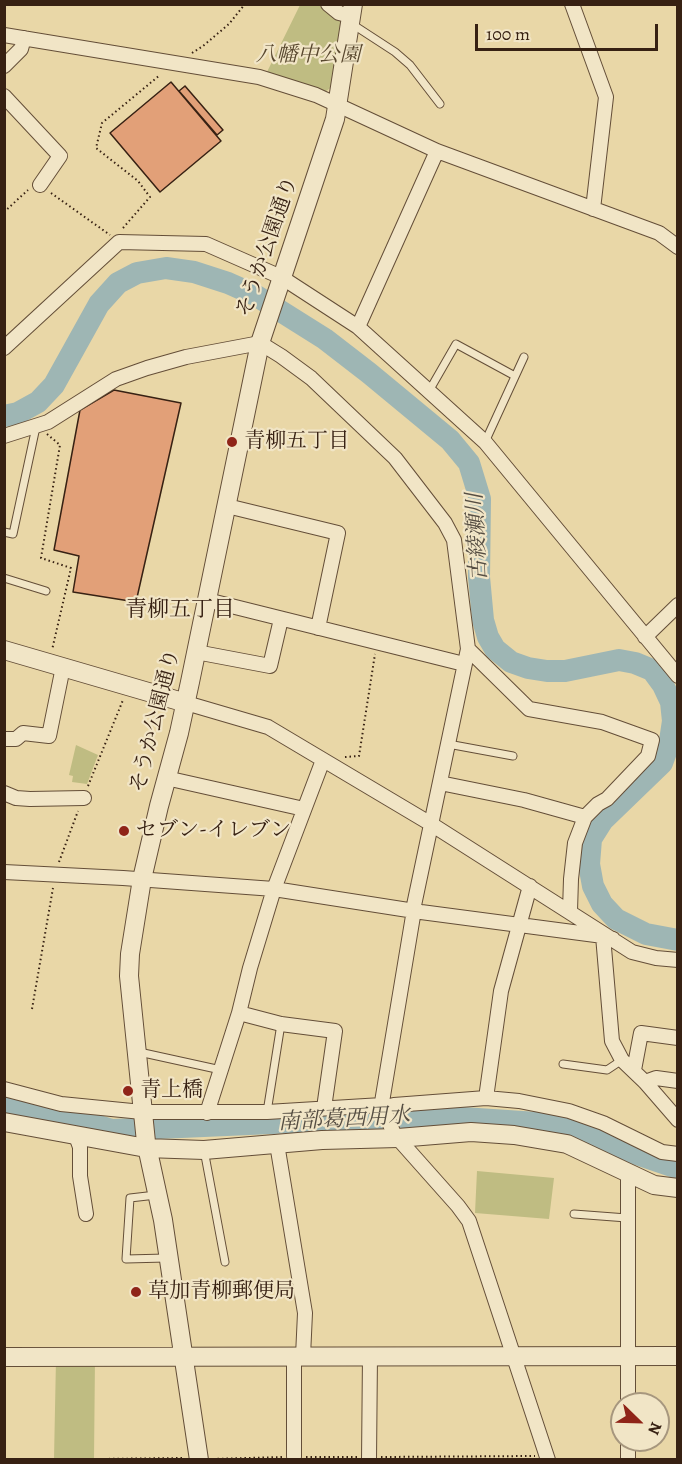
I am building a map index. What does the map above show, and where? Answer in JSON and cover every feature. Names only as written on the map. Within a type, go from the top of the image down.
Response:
[{"type":"street","points":[[328,4],[339,13],[351,15]]},
{"type":"street","points":[[572,4],[606,97],[593,209]]},
{"type":"street","name":"そうか公園通り","points":[[199,1459],[169,1258],[146,1145],[129,976],[129,954],[142,879],[186,703],[261,337],[327,145],[338,104],[351,15]]},
{"type":"street","points":[[4,35],[259,77],[338,104],[437,151],[658,233],[678,248]]},
{"type":"street","points":[[4,66],[21,49],[24,38]]},
{"type":"street","points":[[4,96],[60,156],[40,185]]},
{"type":"street","points":[[358,327],[437,151]]},
{"type":"street","points":[[6,342],[116,240],[206,244],[279,281],[358,327],[485,442],[678,676]]},
{"type":"street","points":[[4,436],[38,426],[116,380],[136,372],[261,337],[281,356],[311,378],[395,458],[445,523],[454,540],[468,649],[413,910],[383,1106],[396,1136],[469,1221],[547,1458]]},
{"type":"street","points":[[227,506],[338,533],[318,628]]},
{"type":"street","points":[[207,600],[464,664]]},
{"type":"street","points":[[645,637],[678,604]]},
{"type":"street","points":[[196,652],[270,666],[281,619]]},
{"type":"street","points":[[468,649],[529,709],[602,722],[652,740],[648,756],[607,799],[585,817],[575,843],[570,911]]},
{"type":"street","points":[[4,650],[57,662],[128,686],[268,727],[430,824],[632,952],[678,960]]},
{"type":"street","points":[[4,739],[16,739],[22,733],[50,736],[57,662]]},
{"type":"street","points":[[207,1113],[239,1013],[274,890],[304,809],[325,761]]},
{"type":"street","points":[[166,778],[268,799],[304,809]]},
{"type":"street","points":[[440,783],[524,800],[585,817]]},
{"type":"street","points":[[4,793],[16,798],[30,799],[78,796]]},
{"type":"street","points":[[4,872],[55,873],[274,890],[608,938]]},
{"type":"street","points":[[486,1098],[501,991],[530,886]]},
{"type":"street","points":[[608,938],[612,1041],[622,1060],[634,1070],[678,1120]]},
{"type":"street","points":[[239,1013],[281,1024],[335,1031],[324,1108]]},
{"type":"street","points":[[634,1070],[641,1033],[678,1038]]},
{"type":"street","points":[[645,1082],[656,1078],[678,1081]]},
{"type":"street","points":[[4,1089],[61,1104],[142,1115],[267,1112],[486,1098],[519,1101],[569,1111],[603,1123],[662,1152],[678,1154]]},
{"type":"street","points":[[4,1122],[76,1136],[204,1150],[322,1140],[471,1132],[514,1135],[567,1144],[654,1185],[678,1188]]},
{"type":"street","points":[[76,1136],[80,1147],[80,1176],[86,1214]]},
{"type":"street","points":[[277,1144],[304,1313],[298,1356],[294,1457]]},
{"type":"street","points":[[628,1174],[628,1392]]},
{"type":"street","points":[[369,1458],[370,1355]]},
{"type":"street","points":[[4,1357],[678,1356]]},
{"type":"lane","points":[[351,15],[410,65],[440,104]]},
{"type":"lane","points":[[429,392],[456,344],[515,376]]},
{"type":"lane","points":[[485,442],[524,357]]},
{"type":"lane","points":[[4,532],[12,534],[38,426]]},
{"type":"lane","points":[[4,578],[46,591]]},
{"type":"lane","points":[[448,744],[513,756]]},
{"type":"lane","points":[[267,1112],[281,1024]]},
{"type":"lane","points":[[137,1051],[221,1070]]},
{"type":"lane","points":[[563,1064],[607,1070],[622,1060]]},
{"type":"lane","points":[[204,1150],[225,1263]]},
{"type":"lane","points":[[158,1195],[130,1198],[126,1258],[169,1258]]},
{"type":"lane","points":[[574,1214],[627,1218]]},
{"type":"path","points":[[4,212],[36,182],[116,240],[150,197],[138,181],[96,147],[102,123],[174,63],[203,46],[229,24],[244,4]]},
{"type":"path","points":[[38,426],[60,446],[42,558],[71,568],[57,662]]},
{"type":"path","points":[[325,761],[331,754],[347,757],[359,756],[376,642]]},
{"type":"path","points":[[32,1009],[55,873],[78,796],[128,686]]},
{"type":"path","points":[[14,1460],[122,1457],[199,1459],[547,1458]]},
{"type":"green space","name":"八幡中公園","points":[[300,5],[320,5],[343,22],[333,86],[325,92],[266,74]]},
{"type":"green space","points":[[76,745],[98,755],[87,784],[72,782],[73,776],[69,775]]},
{"type":"green space","points":[[477,1171],[554,1178],[549,1219],[475,1213]]},
{"type":"green space","points":[[56,1359],[95,1359],[94,1458],[54,1459]]},
{"type":"building","points":[[171,82],[221,141],[160,192],[110,133]]},
{"type":"building","points":[[185,86],[223,130],[217,135],[179,91]]},
{"type":"building","points":[[114,390],[181,403],[136,602],[73,592],[79,556],[54,550],[80,410]]},
{"type":"waterway","name":"古綾瀬川","points":[[4,416],[18,413],[38,402],[54,385],[99,304],[118,283],[137,273],[166,268],[194,272],[255,295],[325,339],[369,373],[450,440],[469,463],[480,499],[479,577],[483,620],[488,637],[495,649],[511,662],[547,671],[565,671],[619,660],[635,663],[652,670],[663,685],[671,702],[673,721],[670,741],[662,763],[603,820],[591,839],[589,864],[593,886],[602,904],[616,919],[646,934],[678,940]]},
{"type":"waterway","name":"南部葛西用水","points":[[4,1106],[72,1118],[112,1130],[433,1116],[567,1125],[678,1168]]},
{"type":"place","name":"青柳五丁目","points":[[232,442]]},
{"type":"place","name":"セブン-イレブン","points":[[124,831]]},
{"type":"place","name":"青上橋","points":[[128,1091]]},
{"type":"place","name":"草加青柳郵便局","points":[[136,1292]]},
{"type":"district","name":"青柳五丁目","points":[[180,611]]}]
